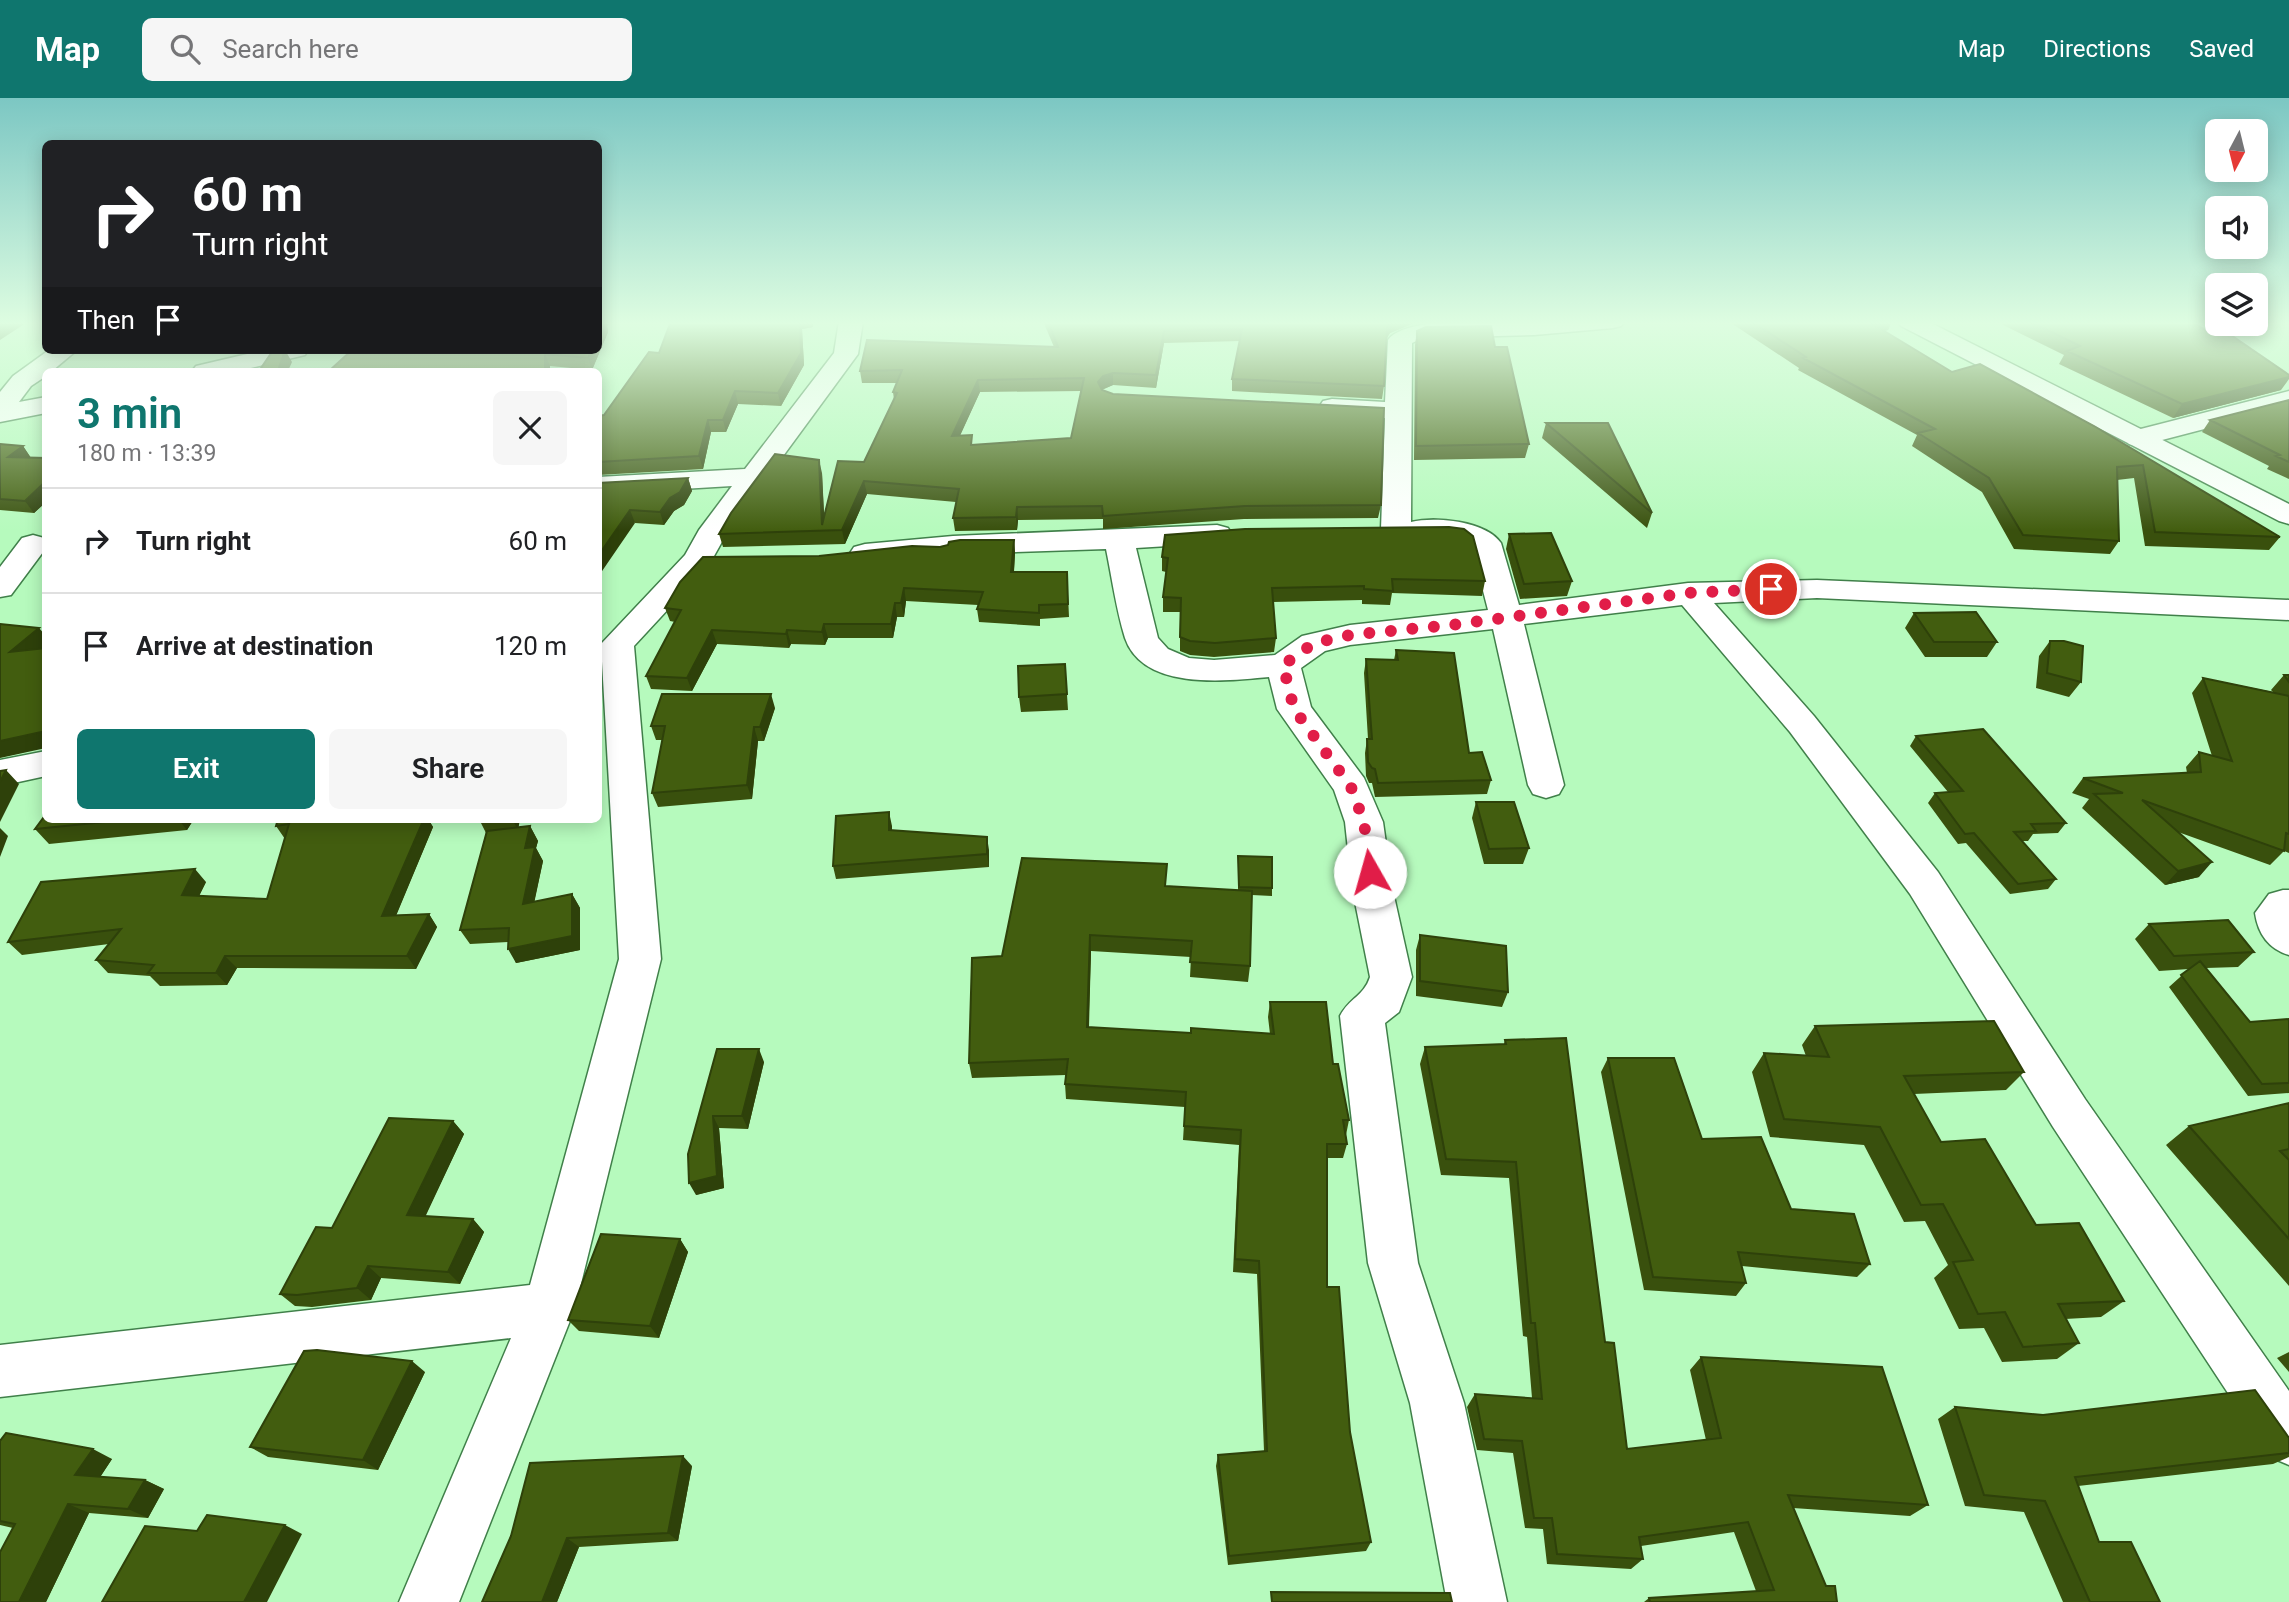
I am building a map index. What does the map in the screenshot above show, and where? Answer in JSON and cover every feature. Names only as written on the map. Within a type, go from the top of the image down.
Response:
[{"type":"street","points":[[7,391],[0,412],[42,406]]},
{"type":"street","points":[[429,1602],[549,1308],[640,959],[608,646],[716,559],[714,530],[818,391]]},
{"type":"street","points":[[1396,529],[1399,391]]},
{"type":"street","points":[[2047,391],[2289,515]]},
{"type":"street","points":[[2139,438],[2289,398]]},
{"type":"street","points":[[1312,406],[1398,411]]},
{"type":"street","points":[[602,486],[664,480],[755,477]]},
{"type":"street","points":[[1358,530],[1446,529],[1471,533],[1486,543],[1546,785]]},
{"type":"street","points":[[835,556],[962,542],[1119,541],[1257,531]]},
{"type":"street","points":[[1119,541],[1142,639],[1156,657],[1184,668],[1214,671],[1283,665],[1314,643],[1350,635],[1451,625],[1688,593],[1817,589],[2289,610]]},
{"type":"street","points":[[0,551],[39,543]]},
{"type":"street","points":[[0,588],[39,543]]},
{"type":"street","points":[[1688,593],[1802,724],[1924,883],[2069,1113],[2289,1438]]},
{"type":"street","points":[[1283,665],[1294,709],[1351,787],[1364,822],[1372,887],[1391,977],[1384,1000],[1362,1016],[1393,1263],[1437,1403],[1477,1602]]},
{"type":"street","points":[[0,773],[42,764]]},
{"type":"street","points":[[2289,905],[2283,905],[2275,913],[2277,924],[2289,939]]},
{"type":"street","points":[[0,1371],[549,1308]]},
{"type":"building","points":[[621,391],[735,391],[723,420],[708,420],[699,456],[602,462],[604,415]]},
{"type":"building","points":[[739,391],[779,391],[778,393]]},
{"type":"building","points":[[973,391],[952,436],[972,435],[971,445],[1071,438],[1081,391],[1384,408],[1381,505],[1245,506],[1103,516],[1102,506],[1017,507],[1016,517],[953,518],[959,489],[864,481],[842,530],[719,534],[731,513],[775,454],[819,460],[822,525],[838,461],[864,462],[897,393],[893,392]]},
{"type":"building","points":[[1416,391],[1517,391],[1529,444],[1416,446]]},
{"type":"building","points":[[1865,391],[2030,391],[2094,426],[2280,537],[2155,532],[2143,465],[2117,467],[2119,541],[2023,535],[1989,478],[1918,433],[1935,429]]},
{"type":"building","points":[[2154,391],[2233,391],[2182,404]]},
{"type":"building","points":[[2289,400],[2289,462],[2210,420]]},
{"type":"building","points":[[1546,423],[1608,423],[1652,513]]},
{"type":"building","points":[[0,444],[23,446],[8,457],[42,458],[42,485],[25,501],[0,499]]},
{"type":"building","points":[[688,478],[680,492],[670,498],[660,512],[630,510],[602,550],[602,483]]},
{"type":"building","points":[[1245,529],[1464,529],[1473,536],[1485,581],[1392,579],[1393,591],[1364,589],[1364,586],[1272,588],[1276,638],[1215,643],[1190,641],[1180,637],[1181,598],[1163,597],[1168,558],[1162,557],[1165,535]]},
{"type":"building","points":[[1551,533],[1572,581],[1524,584],[1509,534]]},
{"type":"building","points":[[960,540],[1014,540],[1011,572],[1067,572],[1068,604],[1039,605],[1039,613],[977,609],[983,592],[904,588],[901,603],[895,603],[891,624],[824,624],[822,632],[787,630],[786,634],[712,630],[687,678],[646,676],[681,610],[665,608],[680,582],[703,557],[819,556],[912,546],[940,547]]},
{"type":"building","points":[[1976,612],[1997,642],[1934,642],[1914,613]]},
{"type":"building","points":[[0,624],[39,628],[10,652],[42,648],[42,732],[0,741]]},
{"type":"building","points":[[2050,641],[2083,646],[2081,682],[2047,673]]},
{"type":"building","points":[[1396,650],[1454,653],[1469,753],[1482,752],[1491,780],[1378,783],[1375,769],[1368,762],[1367,739],[1372,739],[1366,659],[1398,660]]},
{"type":"building","points":[[1065,664],[1067,694],[1019,697],[1018,666]]},
{"type":"building","points":[[2203,678],[2289,696],[2289,834],[2286,833],[2284,851],[2142,800],[2212,862],[2178,871],[2094,794],[2123,793],[2083,778],[2201,772],[2199,752],[2232,761]]},
{"type":"building","points":[[662,694],[771,694],[760,727],[754,727],[747,785],[652,793],[665,726],[651,726]]},
{"type":"building","points":[[1983,729],[2066,823],[2031,824],[2036,831],[2014,832],[2056,879],[2018,884],[1974,833],[1965,834],[1935,793],[1963,791],[1916,736]]},
{"type":"building","points":[[6,770],[0,782],[0,771]]},
{"type":"building","points":[[1476,802],[1514,802],[1529,848],[1489,849]]},
{"type":"building","points":[[889,812],[889,830],[987,837],[987,854],[833,866],[836,816]]},
{"type":"building","points":[[42,819],[42,823],[94,823],[35,829]]},
{"type":"building","points":[[277,823],[422,823],[382,916],[429,914],[407,956],[225,956],[216,973],[148,973],[154,965],[96,960],[121,929],[8,942],[41,882],[195,869],[182,895],[267,899],[289,824],[276,826]]},
{"type":"building","points":[[530,826],[525,848],[535,847],[523,904],[572,894],[572,936],[508,949],[509,928],[460,930],[487,831]]},
{"type":"building","points":[[1238,856],[1272,857],[1272,888],[1239,887]]},
{"type":"building","points":[[1022,858],[1167,864],[1165,886],[1252,891],[1250,966],[1190,962],[1192,941],[1090,935],[1087,1027],[1191,1033],[1191,1028],[1274,1034],[1270,1002],[1326,1002],[1333,1064],[1338,1064],[1349,1120],[1343,1120],[1347,1144],[1327,1144],[1327,1287],[1339,1287],[1350,1432],[1371,1542],[1229,1556],[1218,1455],[1267,1451],[1259,1261],[1235,1259],[1241,1130],[1184,1126],[1186,1092],[1065,1084],[1068,1059],[969,1063],[972,958],[1002,956]]},
{"type":"building","points":[[2228,920],[2254,952],[2174,956],[2149,924]]},
{"type":"building","points":[[1420,935],[1506,946],[1508,992],[1420,981]]},
{"type":"building","points":[[2200,961],[2250,1022],[2289,1019],[2289,1083],[2262,1084],[2181,975]]},
{"type":"building","points":[[1994,1021],[2024,1072],[1904,1076],[1941,1142],[1985,1139],[2036,1225],[2079,1223],[2124,1301],[2058,1304],[2079,1343],[2023,1347],[2005,1312],[1978,1314],[1953,1262],[1973,1260],[1943,1204],[1921,1205],[1880,1127],[1784,1119],[1764,1053],[1829,1057],[1815,1026]]},
{"type":"building","points":[[1566,1038],[1605,1342],[1614,1343],[1627,1449],[1721,1438],[1701,1357],[1882,1367],[1928,1505],[1788,1495],[1826,1586],[1835,1586],[1837,1602],[1650,1602],[1649,1598],[1774,1590],[1748,1522],[1639,1537],[1643,1559],[1557,1554],[1552,1518],[1534,1518],[1522,1441],[1484,1439],[1475,1394],[1542,1399],[1535,1323],[1531,1323],[1516,1162],[1446,1159],[1425,1047],[1506,1044],[1505,1040]]},
{"type":"building","points":[[717,1049],[759,1049],[742,1116],[713,1116],[717,1176],[689,1183],[688,1154]]},
{"type":"building","points":[[1608,1058],[1674,1058],[1702,1139],[1761,1137],[1791,1209],[1854,1214],[1870,1264],[1738,1252],[1746,1283],[1653,1277]]},
{"type":"building","points":[[2289,1103],[2289,1149],[2280,1151],[2289,1160],[2289,1239],[2189,1126]]},
{"type":"building","points":[[389,1118],[453,1121],[407,1215],[473,1219],[448,1272],[368,1266],[357,1288],[297,1295],[280,1294],[316,1227],[332,1228]]},
{"type":"building","points":[[601,1234],[680,1239],[650,1326],[568,1320]]},
{"type":"building","points":[[317,1350],[412,1361],[363,1460],[250,1447],[304,1351]]},
{"type":"building","points":[[2255,1390],[2289,1438],[2289,1453],[2075,1477],[2099,1542],[2131,1542],[2160,1602],[2090,1602],[2045,1501],[1984,1495],[1955,1407],[2043,1415]]},
{"type":"building","points":[[6,1433],[93,1449],[75,1475],[145,1480],[128,1509],[68,1504],[19,1602],[0,1602],[0,1552],[15,1524],[0,1521],[0,1441]]},
{"type":"building","points":[[683,1456],[668,1533],[567,1538],[542,1602],[482,1602],[511,1536],[530,1463]]},
{"type":"building","points":[[207,1515],[285,1525],[244,1602],[102,1602],[145,1526],[197,1531]]},
{"type":"building","points":[[1271,1592],[1450,1593],[1452,1602],[1272,1602]]},
{"type":"route","points":[[1370,872],[1364,822],[1351,787],[1294,709],[1283,665],[1314,643],[1350,635],[1451,625],[1688,593],[1771,589]]}]
